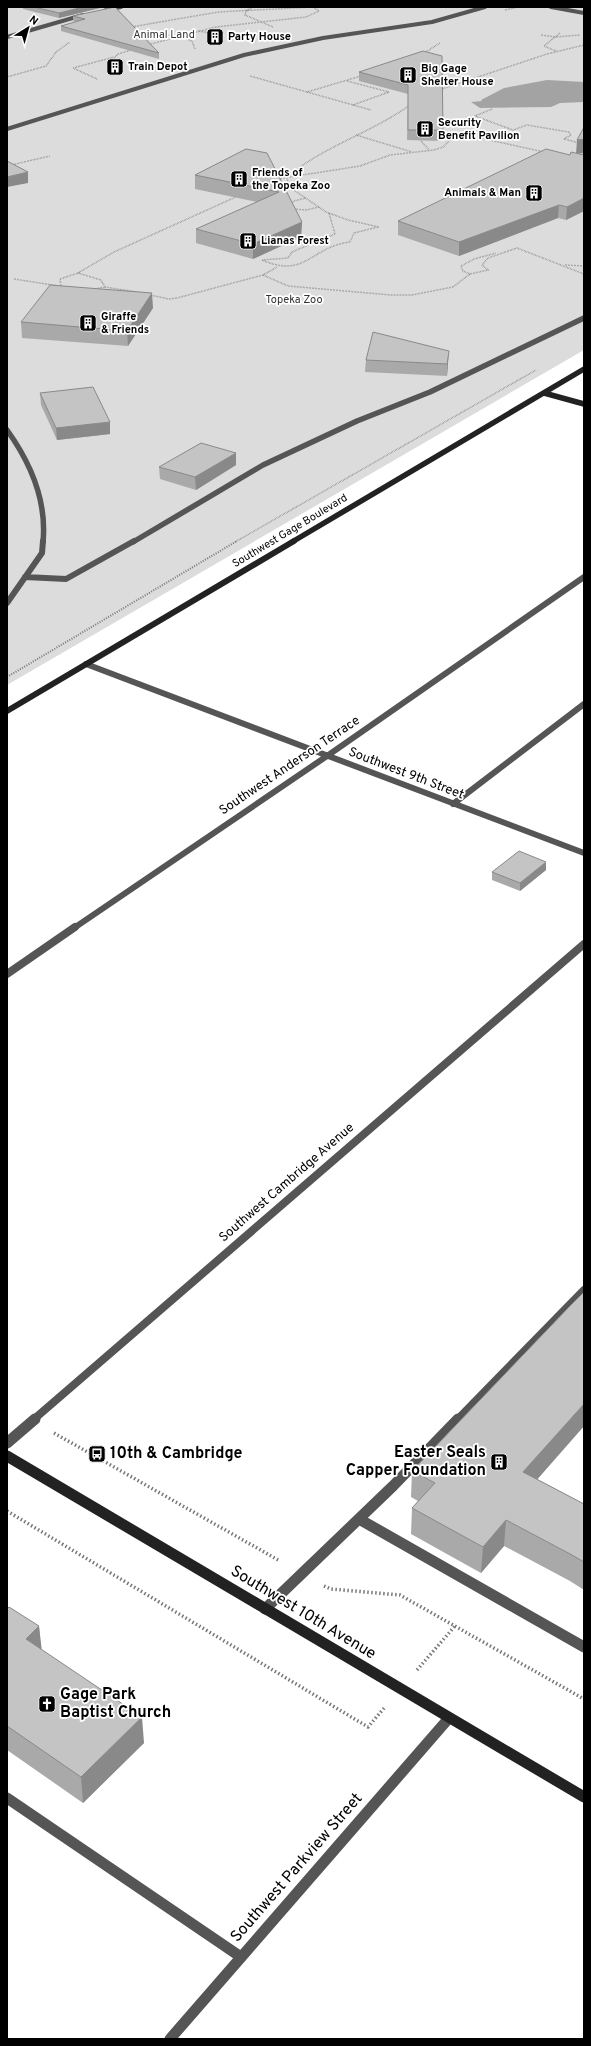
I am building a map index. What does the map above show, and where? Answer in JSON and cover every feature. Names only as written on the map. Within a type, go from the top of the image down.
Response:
[{"type":"main road","name":"Southwest Gage Boulevard","points":[[7,711],[584,370]]},
{"type":"main road","points":[[544,393],[584,404]]},
{"type":"main road","name":"Southwest 10th Avenue","points":[[7,1456],[584,1797]]},
{"type":"street","points":[[99,12],[121,7]]},
{"type":"street","points":[[7,129],[225,60],[290,44],[432,22],[485,7]]},
{"type":"street","points":[[551,7],[584,13]]},
{"type":"street","points":[[7,37],[92,13]]},
{"type":"street","points":[[25,577],[66,579],[115,553],[181,512],[263,465],[357,421],[430,392],[584,318]]},
{"type":"street","points":[[7,430],[20,448],[34,475],[43,516],[42,553],[7,603]]},
{"type":"street","name":"Southwest Anderson Terrace","points":[[7,974],[327,756],[584,576]]},
{"type":"street","name":"Southwest 9th Street","points":[[86,664],[584,853]]},
{"type":"street","points":[[453,804],[584,704]]},
{"type":"street","name":"Southwest Cambridge Avenue","points":[[7,1443],[584,944]]},
{"type":"street","points":[[265,1609],[359,1519],[584,1290]]},
{"type":"street","points":[[359,1519],[584,1647]]},
{"type":"street","name":"Southwest Parkview Street","points":[[170,2039],[449,1718]]},
{"type":"street","points":[[7,1798],[241,1957]]},
{"type":"path","points":[[246,11],[253,7]]},
{"type":"path","points":[[130,27],[181,20],[214,12],[312,7],[318,11],[306,17],[262,21],[197,31],[147,45]]},
{"type":"path","points":[[502,11],[518,7]]},
{"type":"path","points":[[246,11],[244,14],[246,16],[262,21]]},
{"type":"path","points":[[197,31],[210,33]]},
{"type":"path","points":[[134,32],[179,36],[192,41],[193,47],[198,51],[225,60]]},
{"type":"path","points":[[557,51],[544,46],[560,33]]},
{"type":"path","points":[[541,35],[555,37],[584,34]]},
{"type":"path","points":[[7,77],[33,71],[46,66],[48,59],[65,44],[76,40]]},
{"type":"path","points":[[420,54],[441,42]]},
{"type":"path","points":[[434,92],[557,51],[584,45]]},
{"type":"path","points":[[112,62],[118,54],[133,49]]},
{"type":"path","points":[[97,79],[73,68],[115,57]]},
{"type":"path","points":[[211,65],[371,110]]},
{"type":"path","points":[[307,92],[368,74]]},
{"type":"path","points":[[347,81],[389,92],[353,105]]},
{"type":"path","points":[[287,177],[305,162],[355,135],[393,117],[415,103]]},
{"type":"path","points":[[492,109],[475,116],[513,130],[527,125],[569,132],[571,135],[564,139],[584,143]]},
{"type":"path","points":[[453,132],[545,152]]},
{"type":"path","points":[[355,135],[413,152]]},
{"type":"path","points":[[272,181],[287,177],[310,175],[360,166],[390,155],[443,147],[454,138],[467,135]]},
{"type":"path","points":[[421,141],[429,150]]},
{"type":"path","points":[[10,165],[50,156]]},
{"type":"path","points":[[148,294],[177,298],[263,275],[277,267],[298,265],[332,245],[350,242],[354,233],[379,227],[342,218],[319,207],[288,186],[287,177]]},
{"type":"path","points":[[61,286],[60,279],[78,273],[114,252],[243,194]]},
{"type":"path","points":[[307,198],[294,201],[290,206],[295,210],[319,207]]},
{"type":"path","points":[[277,267],[262,260],[288,258],[292,252],[335,234],[329,212]]},
{"type":"path","points":[[470,274],[463,271],[461,266],[480,257],[517,248],[584,274]]},
{"type":"path","points":[[263,275],[288,286],[402,295],[428,293],[453,287],[470,274],[488,270],[482,267],[483,261],[501,253]]},
{"type":"path","points":[[560,264],[584,266]]},
{"type":"path","points":[[78,273],[101,280],[106,287]]},
{"type":"path","points":[[14,279],[68,287]]},
{"type":"path","points":[[92,289],[106,287],[140,293]]},
{"type":"path","points":[[7,677],[288,511],[542,367]]},
{"type":"path","points":[[7,1511],[368,1727],[455,1626]]},
{"type":"green space","name":"Topeka Zoo","points":[[7,7],[584,7],[584,350],[7,685]]},
{"type":"shaded area","points":[[547,80],[584,82],[584,102],[560,103],[551,107],[480,108],[471,102],[482,101],[481,100],[504,88]]},
{"type":"building","points":[[34,7],[83,7],[59,13]]},
{"type":"building","points":[[115,7],[159,53],[61,26],[85,19],[73,16]]},
{"type":"building","points":[[423,51],[442,56],[443,130],[408,130],[408,85],[359,72]]},
{"type":"building","points":[[584,127],[584,139],[577,140]]},
{"type":"building","points":[[246,149],[267,153],[302,222],[253,244],[196,229],[279,192],[195,175]]},
{"type":"building","points":[[546,149],[570,155],[571,152],[584,155],[584,198],[567,207],[559,205],[459,242],[398,221]]},
{"type":"building","points":[[7,161],[28,172],[7,177]]},
{"type":"building","points":[[50,285],[152,293],[127,331],[21,322]]},
{"type":"building","points":[[373,332],[449,351],[447,364],[366,360]]},
{"type":"building","points":[[93,387],[110,422],[56,428],[40,393]]},
{"type":"building","points":[[201,443],[236,453],[195,477],[159,467]]},
{"type":"building","points":[[519,851],[546,862],[520,883],[492,872]]},
{"type":"building","name":"Easter Seals Capper Foundation","points":[[584,1292],[584,1404],[523,1472],[584,1504],[584,1562],[506,1520],[483,1547],[412,1508],[435,1483],[412,1471]]},
{"type":"building","name":"Gage Park Baptist Church","points":[[9,1607],[39,1626],[26,1639],[142,1717],[81,1777],[7,1726],[7,1609]]},
{"type":"place","name":"Party House","points":[[215,37]]},
{"type":"place","name":"Train Depot","points":[[115,67]]},
{"type":"place","name":"Big Gage Shelter House","points":[[408,75]]},
{"type":"place","name":"Security Benefit Pavilion","points":[[425,129]]},
{"type":"place","name":"Friends of the Topeka Zoo","points":[[239,179]]},
{"type":"place","name":"Animals & Man","points":[[534,193]]},
{"type":"place","name":"Lianas Forest","points":[[248,241]]},
{"type":"place","name":"Giraffe & Friends","points":[[88,323]]},
{"type":"place","name":"10th & Cambridge","points":[[97,1454]]},
{"type":"place","name":"Easter Seals Capper Foundation","points":[[499,1462]]},
{"type":"place","name":"Gage Park Baptist Church","points":[[47,1704]]},
{"type":"park label","name":"Animal Land","points":[[164,35]]}]
